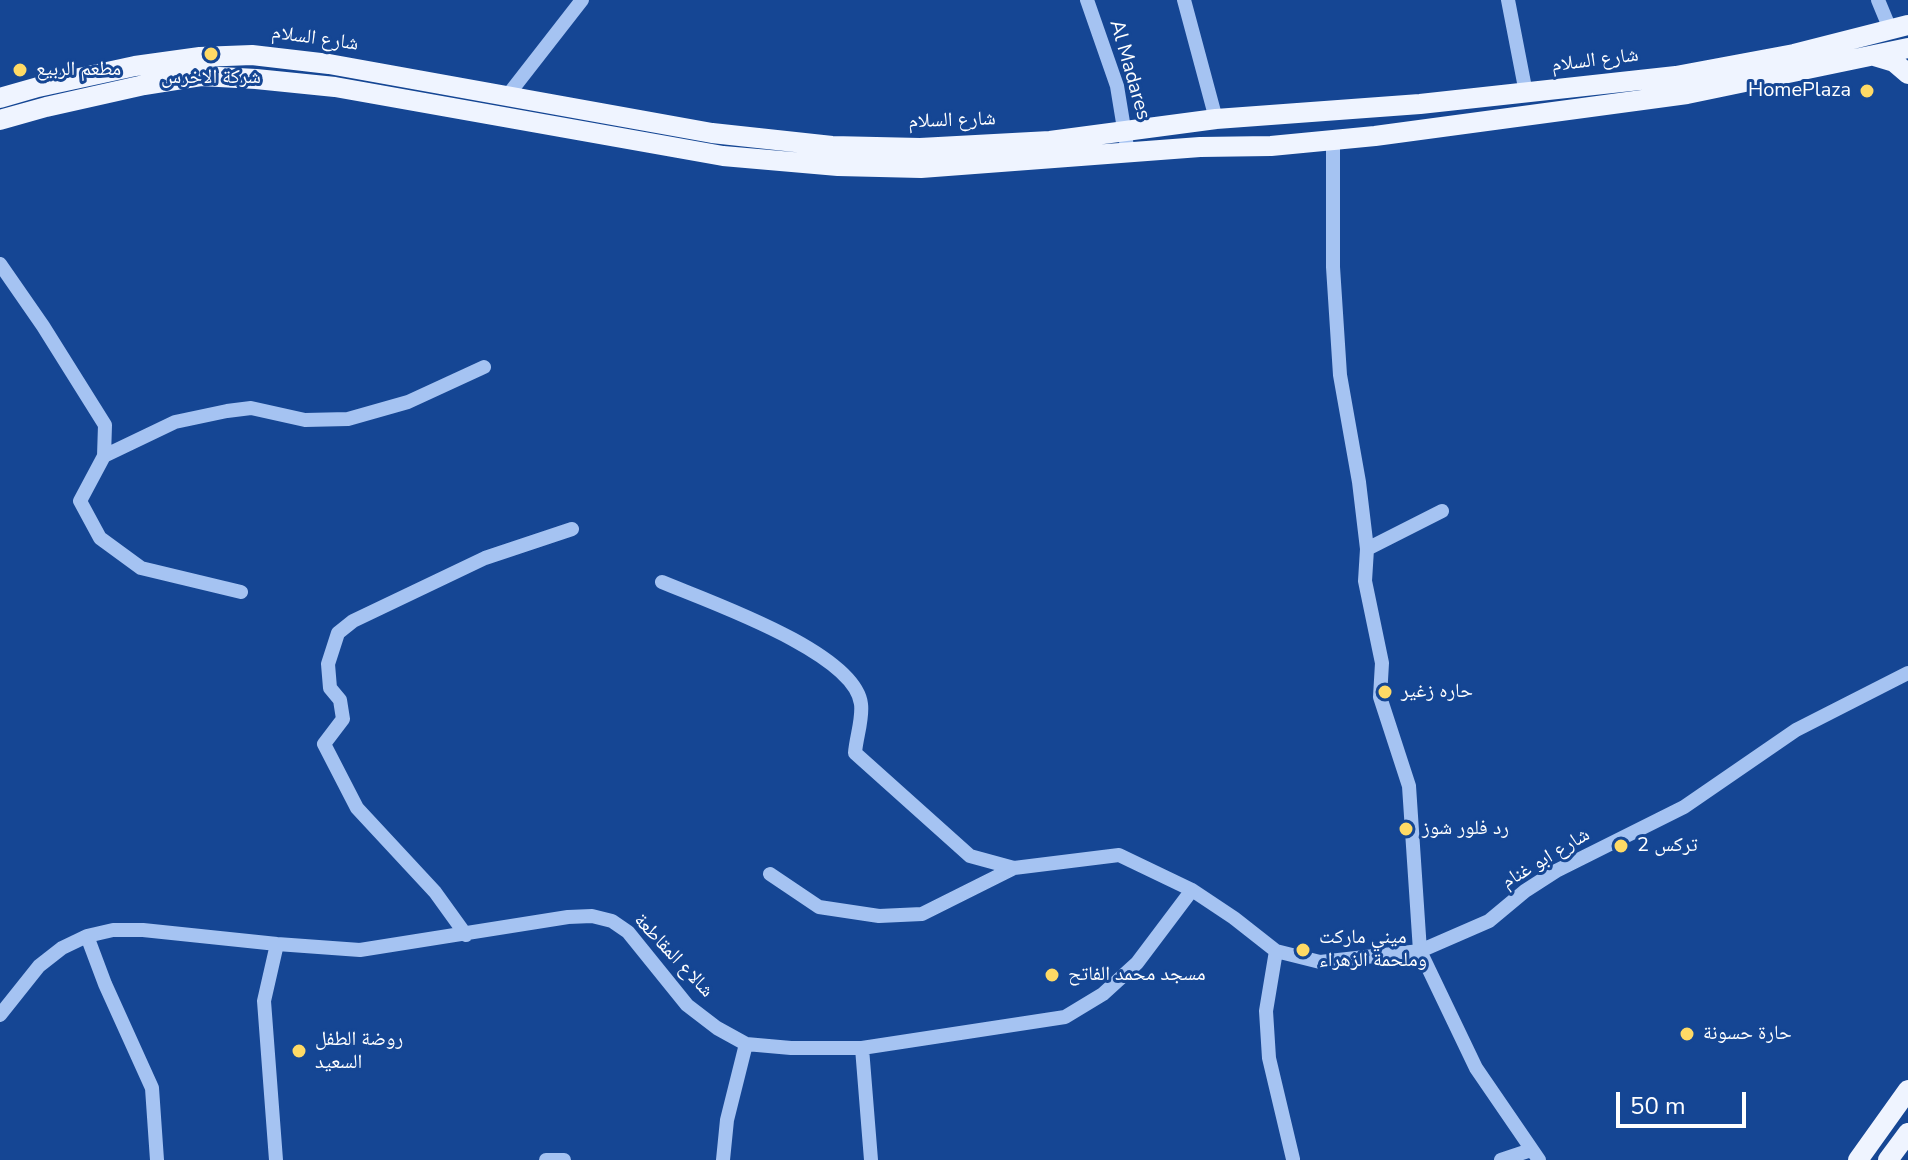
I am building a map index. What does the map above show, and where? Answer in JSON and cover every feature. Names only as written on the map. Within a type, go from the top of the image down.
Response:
[{"type":"main road","name":"شارع السلام","points":[[2,106],[135,66],[200,57],[252,55],[329,64],[712,133],[832,146],[920,148],[1050,141],[1216,119],[1420,104],[1676,76],[1794,54],[1904,20]]},
{"type":"main road","points":[[1904,20],[1908,48]]},
{"type":"main road","name":"شارع السلام","points":[[2,106],[201,76],[335,87],[723,156],[838,166],[921,168],[1333,140],[1687,94],[1908,48]]},
{"type":"main road","points":[[1874,56],[1894,62],[1908,74]]},
{"type":"main road","points":[[1858,1160],[1908,1090]]},
{"type":"main road","points":[[1888,1160],[1908,1133]]},
{"type":"street","points":[[508,95],[582,0]]},
{"type":"street","name":"Al Madares","points":[[1087,0],[1117,86],[1128,153]]},
{"type":"street","points":[[1184,0],[1216,119]]},
{"type":"street","points":[[1508,0],[1526,93]]},
{"type":"street","points":[[1878,0],[1904,20]]},
{"type":"street","points":[[1333,140],[1333,267],[1340,375],[1359,482],[1367,549],[1365,581],[1382,663],[1380,697],[1409,786],[1420,951],[1476,1068],[1535,1155],[1501,1160]]},
{"type":"street","points":[[0,264],[105,425],[104,456],[80,501],[100,538],[141,568],[241,592]]},
{"type":"street","points":[[104,456],[175,422],[227,411],[251,408],[305,420],[348,419],[408,402],[484,367]]},
{"type":"street","points":[[1367,549],[1442,511]]},
{"type":"street","points":[[466,935],[435,892],[357,808],[324,744],[343,719],[340,700],[330,688],[328,664],[338,633],[353,621],[485,558],[572,529]]},
{"type":"street","points":[[662,582],[803,643],[851,680],[861,703],[855,753],[970,856],[1014,868]]},
{"type":"street","name":"شارع ابو غنام","points":[[1014,868],[1119,855],[1192,890],[1276,951],[1320,962],[1420,951],[1489,921],[1525,891],[1556,871],[1684,807],[1796,730],[1908,673]]},
{"type":"street","points":[[770,874],[819,907],[879,916],[922,914],[1014,868]]},
{"type":"street","name":"شالاع المقاطعة","points":[[0,1015],[39,966],[62,948],[87,936],[113,930],[143,930],[360,950],[568,917],[592,916],[612,921],[628,932],[687,1005],[717,1028],[746,1044],[791,1048],[862,1048],[1065,1017],[1103,994],[1137,963],[1192,890]]},
{"type":"street","points":[[87,936],[152,1088],[157,1160]]},
{"type":"street","points":[[276,1160],[264,1001],[277,944]]},
{"type":"street","points":[[1276,951],[1266,1011],[1269,1058],[1293,1159]]},
{"type":"street","points":[[723,1160],[727,1120],[746,1044]]},
{"type":"street","points":[[862,1048],[871,1160]]},
{"type":"street","points":[[546,1160],[564,1160]]},
{"type":"place","name":"شركة الاخرس","points":[[211,54]]},
{"type":"place","name":"مطعم الربيع","points":[[20,70]]},
{"type":"place","name":"HomePlaza","points":[[1867,91]]},
{"type":"place","name":"حاره زغير","points":[[1385,692]]},
{"type":"place","name":"رد فلور شوز","points":[[1406,829]]},
{"type":"place","name":"تركس 2","points":[[1621,846]]},
{"type":"place","name":"ميني ماركت وملحمة الزهراء","points":[[1303,950]]},
{"type":"place","name":"مسجد محمد الفاتح","points":[[1052,975]]},
{"type":"place","name":"حارة حسونة","points":[[1687,1034]]},
{"type":"place","name":"روضة الطفل السعيد","points":[[299,1051]]}]
